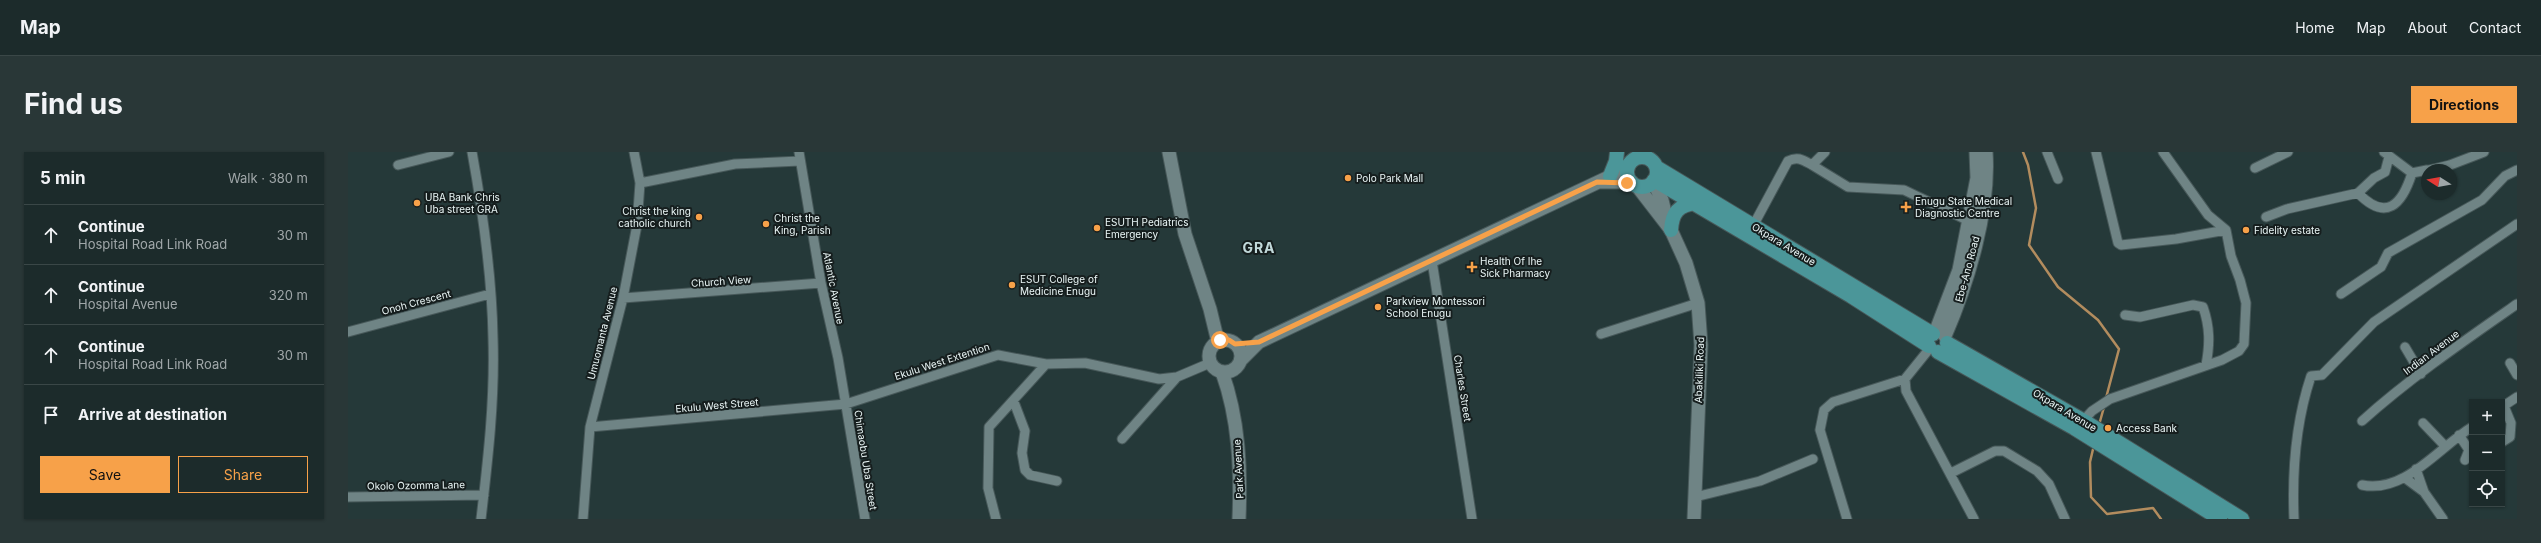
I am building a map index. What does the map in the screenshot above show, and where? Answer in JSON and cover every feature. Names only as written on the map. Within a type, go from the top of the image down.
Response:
[{"type":"main road","points":[[1618,152],[1628,167],[1628,176],[1635,184],[1647,186],[1654,176],[1652,161],[1641,154],[1628,167]]},
{"type":"main road","points":[[1610,176],[1618,152]]},
{"type":"main road","name":"Okpara Avenue","points":[[1654,176],[1753,226],[1778,247]]},
{"type":"main road","name":"Okpara Avenue","points":[[1654,176],[1696,203],[1778,247],[1937,342],[2242,519]]},
{"type":"main road","points":[[1670,229],[1675,212],[1682,205],[1696,203]]},
{"type":"main road","name":"Okpara Avenue","points":[[2091,432],[2220,519]]},
{"type":"street","points":[[398,165],[449,152]]},
{"type":"street","points":[[472,152],[487,258],[493,332],[493,376],[490,440],[481,519]]},
{"type":"street","name":"Umuomanta Avenue","points":[[583,519],[590,427],[624,298],[637,224],[640,183],[634,152]]},
{"type":"street","points":[[1169,152],[1186,234],[1210,309],[1218,342]]},
{"type":"street","points":[[1812,165],[1825,152]]},
{"type":"street","name":"Ebe-Ano Road","points":[[1937,342],[1959,270],[1978,170],[1976,152]]},
{"type":"street","name":"Ebe-Ano Road","points":[[1937,342],[1963,290],[1975,244],[1984,195],[1986,152]]},
{"type":"street","points":[[2047,152],[2058,179]]},
{"type":"street","points":[[2096,152],[2118,243],[2121,245],[2176,239],[2226,230]]},
{"type":"street","points":[[2091,432],[2100,406],[2109,399],[2230,356],[2239,351],[2244,344],[2246,303],[2231,256],[2226,230],[2208,215],[2163,152]]},
{"type":"street","points":[[2255,168],[2288,152]]},
{"type":"street","points":[[2453,164],[2484,152]]},
{"type":"street","points":[[2386,154],[2412,174]]},
{"type":"street","points":[[2266,217],[2287,209],[2358,193],[2374,178],[2385,172],[2386,154]]},
{"type":"street","points":[[640,183],[735,164],[799,156]]},
{"type":"street","name":"Atlantic Avenue","points":[[799,156],[820,283],[846,404]]},
{"type":"street","points":[[1753,226],[1788,161],[1794,158],[1802,159],[1848,187],[1904,190],[1969,221]]},
{"type":"street","points":[[1259,342],[1218,342],[1209,352],[1210,363],[1214,369],[1226,372],[1241,360],[1259,342],[1628,167]]},
{"type":"street","points":[[2341,294],[2381,267],[2388,253],[2482,200],[2505,176],[2517,170]]},
{"type":"street","points":[[2412,174],[2421,172]]},
{"type":"street","points":[[2358,193],[2365,201],[2383,209],[2388,209],[2394,206],[2407,188],[2412,174]]},
{"type":"street","points":[[1654,176],[1670,229]]},
{"type":"street","points":[[1597,182],[1635,184],[1670,229]]},
{"type":"street","points":[[2294,519],[2295,459],[2306,393],[2312,376],[2322,375],[2374,322],[2517,224]]},
{"type":"street","name":"Abakiliki Road","points":[[1670,229],[1686,263],[1698,303],[1701,345],[1694,519]]},
{"type":"street","name":"Charles Street","points":[[1432,261],[1472,519]]},
{"type":"street","name":"Church View","points":[[624,298],[820,283]]},
{"type":"street","name":"Onoh Crescent","points":[[348,332],[490,294]]},
{"type":"street","points":[[1601,334],[1698,303]]},
{"type":"street","name":"Indian Avenue","points":[[2362,421],[2386,399],[2456,346],[2517,304]]},
{"type":"street","points":[[2125,315],[2140,317],[2193,305],[2203,307],[2208,322],[2209,346],[2206,365]]},
{"type":"street","points":[[1210,309],[1240,350],[1241,360]]},
{"type":"street","points":[[1847,519],[1820,430],[1824,410],[1833,402],[1905,380],[1937,342]]},
{"type":"street","points":[[2405,347],[2421,374]]},
{"type":"street","name":"Ekulu West Extention","points":[[846,404],[998,354],[1046,364],[1085,363],[1147,377],[1176,377]]},
{"type":"street","points":[[1122,439],[1176,377],[1210,363]]},
{"type":"street","points":[[2510,363],[2517,375]]},
{"type":"street","points":[[996,519],[988,488],[988,431],[992,423],[1014,402],[1046,364]]},
{"type":"street","name":"Park Avenue","points":[[1226,372],[1240,465],[1239,519]]},
{"type":"street","points":[[1905,380],[1906,391],[1951,473],[1960,495],[1974,519]]},
{"type":"street","points":[[2505,406],[2517,397]]},
{"type":"street","points":[[1014,402],[1025,431],[1022,458],[1024,470],[1030,475],[1057,481]]},
{"type":"street","name":"Ekulu West Street","points":[[590,427],[846,404]]},
{"type":"street","name":"Chimaobu Uba Street","points":[[846,404],[865,519]]},
{"type":"street","points":[[2505,412],[2512,428],[2510,437],[2505,440]]},
{"type":"street","points":[[2423,422],[2445,446]]},
{"type":"street","points":[[2362,485],[2379,487],[2405,478],[2459,435],[2469,431]]},
{"type":"street","points":[[2459,435],[2469,450],[2465,460]]},
{"type":"street","points":[[1951,473],[1995,451],[2004,451],[2037,471],[2049,484],[2066,519]]},
{"type":"street","points":[[1695,497],[1760,481],[1813,459]]},
{"type":"street","points":[[2416,469],[2424,492],[2443,519]]},
{"type":"street","points":[[2405,478],[2424,492]]},
{"type":"street","name":"Okolo Ozomma Lane","points":[[348,497],[484,495]]},
{"type":"waterway","points":[[2023,152],[2028,165],[2036,208],[2029,245],[2058,287],[2098,320],[2119,349],[2106,398]]},
{"type":"waterway","points":[[2099,425],[2104,407]]},
{"type":"waterway","points":[[2094,445],[2090,462],[2091,497],[2107,514],[2153,508],[2161,519]]},
{"type":"place","name":"Polo Park Mall","points":[[1348,178]]},
{"type":"place","name":"UBA Bank Chris Uba street GRA","points":[[417,203]]},
{"type":"place","name":"Enugu State Medical Diagnostic Centre","points":[[1906,207]]},
{"type":"place","name":"Christ the king catholic church","points":[[699,217]]},
{"type":"place","name":"Christ the King, Parish","points":[[766,224]]},
{"type":"place","name":"ESUTH Pediatrics Emergency","points":[[1097,228]]},
{"type":"place","name":"Fidelity estate","points":[[2246,230]]},
{"type":"place","name":"Health Of Ihe Sick Pharmacy","points":[[1472,267]]},
{"type":"place","name":"ESUT College of Medicine Enugu","points":[[1012,285]]},
{"type":"place","name":"Parkview Montessori School Enugu","points":[[1378,307]]},
{"type":"place","name":"Access Bank","points":[[2108,428]]},
{"type":"district","name":"GRA","points":[[1259,247]]},
{"type":"route","points":[[1220,340],[1229,340],[1235,344],[1259,342],[1597,182],[1627,183]]}]
